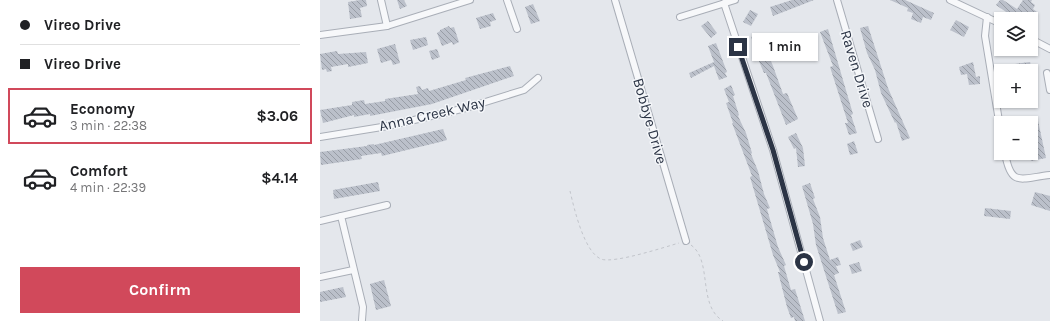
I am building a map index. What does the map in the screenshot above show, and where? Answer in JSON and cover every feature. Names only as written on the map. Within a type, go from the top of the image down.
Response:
[{"type":"street","points":[[381,0],[387,26]]},
{"type":"street","points":[[320,35],[387,26],[470,0]]},
{"type":"street","points":[[507,0],[517,29]]},
{"type":"street","name":"Bobbye Drive","points":[[615,0],[686,242]]},
{"type":"street","points":[[680,17],[735,0]]},
{"type":"street","name":"Raven Drive","points":[[837,0],[878,139]]},
{"type":"street","points":[[950,0],[994,20]]},
{"type":"street","points":[[724,3],[773,150],[820,321]]},
{"type":"street","points":[[987,17],[985,36],[998,116]]},
{"type":"street","points":[[1038,43],[1050,49]]},
{"type":"street","points":[[1047,72],[1050,90]]},
{"type":"street","name":"Anna Creek Way","points":[[320,137],[388,126],[466,108],[524,90],[538,78]]},
{"type":"street","points":[[1006,160],[1009,172],[1017,178],[1050,176]]},
{"type":"street","points":[[320,221],[386,205]]},
{"type":"street","points":[[341,216],[363,307],[362,320]]},
{"type":"street","points":[[320,277],[353,270]]},
{"type":"path","points":[[570,191],[575,212],[592,254],[602,260],[636,256],[686,242],[697,249],[710,306],[716,317],[723,321]]},
{"type":"building","points":[[366,0],[367,6],[360,8],[362,17],[350,19],[348,2]]},
{"type":"building","points":[[397,0],[404,0],[407,6],[400,9]]},
{"type":"building","points":[[792,0],[814,0],[773,16],[770,7]]},
{"type":"building","points":[[890,0],[905,0],[934,13],[931,20],[923,17],[921,23],[911,19],[913,13],[907,11],[908,8]]},
{"type":"building","points":[[1000,0],[1003,0],[1017,9],[1023,0],[1032,0],[1031,2],[1035,5],[1033,9],[1037,12],[1006,12],[996,5]]},
{"type":"building","points":[[533,4],[540,21],[531,24],[525,7]]},
{"type":"building","points":[[750,10],[758,14],[751,26],[743,22]]},
{"type":"building","points":[[493,13],[496,20],[490,22],[491,26],[480,29],[476,18]]},
{"type":"building","points":[[956,20],[969,27],[964,37],[950,30]]},
{"type":"building","points":[[708,21],[717,33],[711,38],[701,26]]},
{"type":"building","points":[[449,26],[450,28],[454,27],[459,42],[453,45],[452,42],[442,46],[437,33]]},
{"type":"building","points":[[868,26],[888,88],[910,138],[902,141],[896,122],[895,123],[881,93],[875,70],[867,53],[860,28]]},
{"type":"building","points":[[828,29],[853,114],[851,115],[857,133],[849,135],[845,123],[848,123],[830,67],[833,66],[820,32]]},
{"type":"building","points":[[759,34],[783,94],[787,93],[798,119],[786,125],[766,73],[764,73],[758,59],[751,37]]},
{"type":"building","points":[[426,37],[428,45],[413,50],[410,40]]},
{"type":"building","points":[[716,43],[727,72],[725,73],[727,77],[719,80],[714,66],[691,78],[689,73],[714,62],[708,46]]},
{"type":"building","points":[[395,44],[400,63],[393,65],[391,60],[381,63],[377,49]]},
{"type":"building","points":[[437,49],[440,57],[432,60],[429,51]]},
{"type":"building","points":[[337,51],[338,54],[366,52],[368,63],[348,67],[348,64],[331,67],[332,71],[327,72],[326,69],[322,70],[320,54]]},
{"type":"building","points":[[973,62],[976,77],[980,76],[980,84],[969,85],[967,74],[961,75],[959,67]]},
{"type":"building","points":[[1030,62],[1030,64],[1015,64]]},
{"type":"building","points":[[510,66],[514,76],[432,104],[370,116],[370,114],[354,117],[354,115],[323,123],[320,110],[352,105],[352,102],[364,100],[365,104],[385,101],[385,99],[418,94],[416,87],[420,86],[422,90],[428,88],[429,91],[466,80],[465,78]]},
{"type":"building","points":[[731,85],[735,95],[733,96],[739,115],[738,116],[746,133],[752,153],[751,154],[770,208],[767,209],[778,247],[786,265],[784,266],[791,290],[795,289],[805,321],[795,321],[794,317],[791,318],[787,307],[778,272],[780,272],[773,255],[750,177],[752,176],[726,103],[729,102],[724,89]]},
{"type":"building","points":[[1038,121],[1046,158],[1038,160]]},
{"type":"building","points":[[443,129],[447,140],[382,156],[381,153],[361,156],[362,159],[321,165],[320,152],[374,145]]},
{"type":"building","points":[[796,133],[803,148],[805,166],[798,167],[796,148],[794,149],[788,137]]},
{"type":"building","points":[[854,141],[858,153],[850,155],[847,144]]},
{"type":"building","points":[[378,182],[380,191],[334,199],[333,190]]},
{"type":"building","points":[[810,183],[815,198],[813,199],[820,217],[823,238],[830,260],[838,257],[841,265],[836,266],[839,273],[834,275],[846,312],[838,314],[816,245],[813,224],[802,186]]},
{"type":"building","points":[[1035,192],[1050,196],[1050,211],[1031,205]]},
{"type":"building","points":[[985,208],[1011,211],[1010,219],[984,216]]},
{"type":"building","points":[[860,240],[863,247],[853,251],[850,244]]},
{"type":"building","points":[[859,262],[862,271],[852,274],[849,265]]},
{"type":"building","points":[[384,280],[391,306],[376,310],[370,284]]},
{"type":"building","points":[[343,287],[346,297],[320,302],[320,292]]},
{"type":"route","points":[[738,47],[773,150],[804,262]]}]
